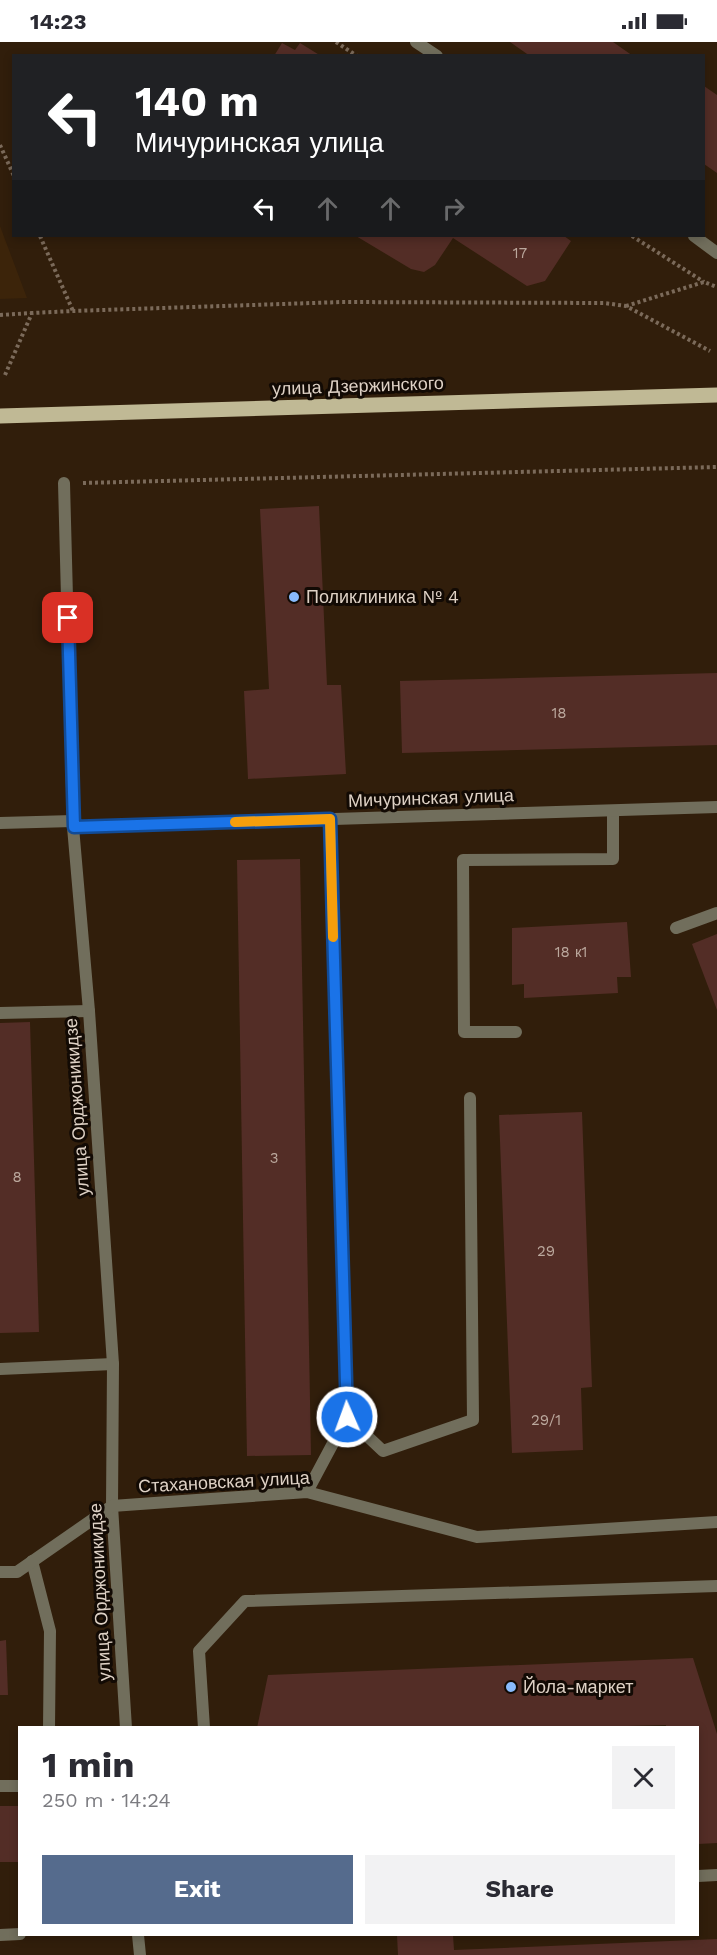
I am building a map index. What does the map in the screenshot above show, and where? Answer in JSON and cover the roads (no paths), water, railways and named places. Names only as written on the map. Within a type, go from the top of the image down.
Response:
[{"type":"main road","name":"улица Дзержинского","points":[[0,416],[717,395]]},
{"type":"street","points":[[416,42],[434,54]]},
{"type":"street","points":[[695,237],[717,253]]},
{"type":"street","name":"улица Орджоникидзе","points":[[64,483],[73,824],[89,1011],[113,1364],[112,1506],[126,1726]]},
{"type":"street","name":"Мичуринская улица","points":[[0,823],[73,824],[330,819],[717,807]]},
{"type":"street","points":[[516,1032],[464,1032],[463,861],[613,859],[613,811]]},
{"type":"street","points":[[307,1492],[347,1417],[330,819]]},
{"type":"street","points":[[676,928],[717,913]]},
{"type":"street","points":[[0,1013],[89,1011]]},
{"type":"street","points":[[347,1417],[383,1451],[473,1420],[471,1098]]},
{"type":"street","points":[[0,1369],[113,1364]]},
{"type":"street","name":"Стахановская улица","points":[[112,1506],[307,1492],[477,1537],[717,1522]]},
{"type":"street","points":[[0,1572],[16,1572],[112,1506]]},
{"type":"street","points":[[32,1562],[50,1631],[49,1726]]},
{"type":"street","points":[[204,1726],[199,1651],[245,1601],[717,1586]]},
{"type":"street","points":[[0,1786],[18,1786]]},
{"type":"street","points":[[699,1876],[717,1875]]},
{"type":"street","points":[[0,1935],[18,1934]]},
{"type":"street","points":[[138,1936],[140,1955]]},
{"type":"place","name":"Поликлиника № 4","points":[[294,597]]},
{"type":"place","name":"Йола-маркет","points":[[511,1687]]}]
